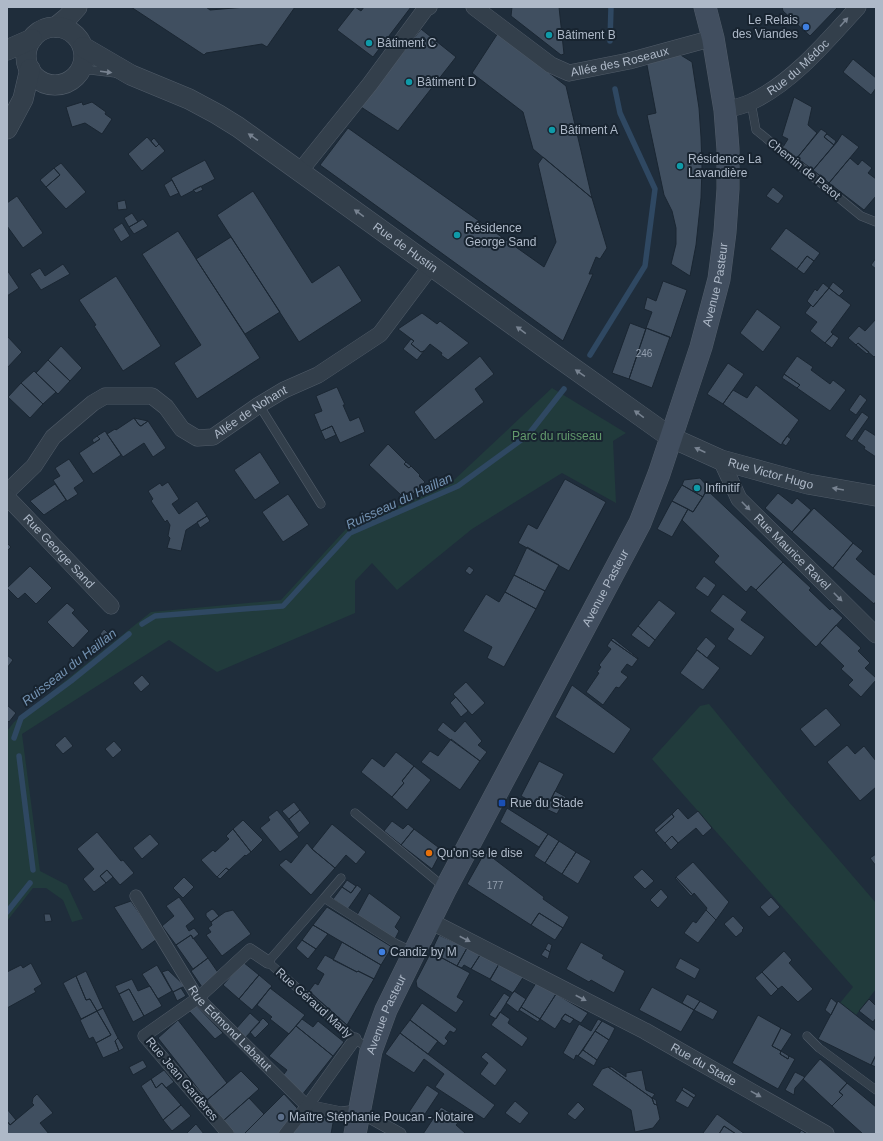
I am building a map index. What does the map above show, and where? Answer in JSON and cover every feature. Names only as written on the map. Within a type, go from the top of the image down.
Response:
[{"type":"main road","name":"Avenue Pasteur","points":[[355,1134],[359,1111],[363,1045],[386,1010],[446,888],[640,523],[659,474],[670,436],[700,347],[719,279],[725,232],[728,189],[728,148],[725,110],[713,38],[705,7]]},
{"type":"street","points":[[23,99],[53,86],[68,82],[80,71],[84,59],[70,36],[67,18],[77,7]]},
{"type":"street","points":[[70,36],[80,7]]},
{"type":"street","points":[[300,171],[370,84],[426,8],[429,7]]},
{"type":"street","name":"Allée des Roseaux","points":[[474,7],[550,66],[569,73],[630,61],[713,38]]},
{"type":"street","name":"Rue du Médoc","points":[[725,110],[751,102],[786,81],[824,44],[858,7]]},
{"type":"street","points":[[7,50],[32,38],[43,30],[70,36]]},
{"type":"street","name":"Rue de Hustin","points":[[70,36],[131,75],[189,99],[254,137],[431,266],[670,436]]},
{"type":"street","points":[[32,38],[26,53],[26,61],[29,68],[38,80],[53,86]]},
{"type":"street","points":[[7,59],[29,68]]},
{"type":"street","points":[[7,129],[23,99],[29,68]]},
{"type":"street","name":"Allée de Nohant","points":[[7,492],[34,466],[53,438],[93,403],[105,396],[152,396],[166,407],[182,429],[197,438],[213,437],[259,405],[284,390],[318,375],[380,334],[431,266]]},
{"type":"street","name":"Rue Victor Hugo","points":[[670,436],[721,460],[808,484],[876,496]]},
{"type":"street","name":"Rue Maurice Ravel","points":[[721,460],[739,499],[876,635]]},
{"type":"street","name":"Rue George Sand","points":[[7,497],[111,606]]},
{"type":"street","name":"Rue Edmond Labatut","points":[[136,896],[198,998],[307,1106]]},
{"type":"street","name":"Rue du Stade","points":[[430,921],[645,1031],[826,1134]]},
{"type":"street","name":"Rue Jean Gardères","points":[[228,1134],[144,1036],[198,998],[250,950],[268,962]]},
{"type":"street","points":[[285,1134],[307,1106],[363,1045]]},
{"type":"street","points":[[307,1106],[341,1113],[359,1111],[400,1134]]},
{"type":"lane","name":"Rue de Hustin","points":[[80,71],[90,70],[131,75]]},
{"type":"lane","name":"Chemin de Petot","points":[[751,102],[756,130],[861,216],[876,222]]},
{"type":"lane","points":[[259,405],[321,504]]},
{"type":"lane","points":[[355,813],[446,888]]},
{"type":"lane","name":"Rue Géraud Marly","points":[[341,878],[268,962],[363,1045]]},
{"type":"lane","points":[[324,898],[395,943],[414,953]]},
{"type":"lane","points":[[807,1036],[819,1048],[876,1090]]},
{"type":"green space","name":"Parc du ruisseau","points":[[552,388],[626,433],[613,441],[616,503],[562,473],[472,529],[397,590],[372,563],[355,581],[355,613],[217,672],[169,640],[22,734],[40,871],[67,885],[83,919],[72,922],[63,900],[46,888],[33,888],[7,921],[7,731],[14,722],[151,612],[281,600],[346,529],[431,492],[454,480]]},
{"type":"green space","points":[[709,704],[789,802],[876,903],[876,989],[856,1015],[840,1003],[853,987],[652,759],[700,706]]},
{"type":"building","points":[[131,7],[206,7],[210,10],[246,7],[295,7],[267,47],[262,44],[206,53],[204,55]]},
{"type":"building","name":"Bâtiment C","points":[[355,7],[361,11],[364,7],[411,7],[373,57],[337,30]]},
{"type":"building","name":"Bâtiment B","points":[[512,7],[559,7],[564,54],[561,55],[511,16]]},
{"type":"building","points":[[782,7],[838,7],[810,36],[783,11]]},
{"type":"building","name":"Bâtiment D","points":[[421,29],[456,57],[398,131],[361,107]]},
{"type":"building","name":"Bâtiment A","points":[[498,33],[566,86],[592,198],[533,149],[523,112],[472,73]]},
{"type":"building","name":"Résidence La Lavandière","points":[[679,54],[692,62],[699,108],[701,137],[701,198],[696,245],[690,276],[671,264],[676,244],[676,228],[672,211],[664,195],[647,115],[656,113],[646,60]]},
{"type":"building","points":[[853,59],[876,78],[876,88],[871,95],[843,72]]},
{"type":"building","points":[[794,97],[812,107],[808,125],[817,133],[797,158],[783,147],[788,139],[782,136]]},
{"type":"building","points":[[82,102],[83,105],[92,102],[106,112],[105,114],[112,119],[102,134],[85,123],[72,127],[66,107]]},
{"type":"building","name":"Résidence George Sand","points":[[348,128],[544,267],[556,242],[538,164],[543,157],[592,198],[607,248],[600,259],[596,257],[589,274],[593,274],[563,341],[320,165]]},
{"type":"building","points":[[821,129],[827,133],[824,137],[834,145],[813,170],[797,158]]},
{"type":"building","points":[[827,134],[836,141],[834,145],[824,137]]},
{"type":"building","points":[[842,134],[859,147],[829,183],[813,170]]},
{"type":"building","points":[[147,137],[156,147],[159,144],[165,151],[142,171],[128,154]]},
{"type":"building","points":[[154,138],[159,144],[156,147],[151,141]]},
{"type":"building","points":[[850,158],[858,165],[862,160],[872,168],[868,173],[876,179],[876,196],[864,210],[829,183]]},
{"type":"building","points":[[205,160],[215,179],[181,197],[171,178]]},
{"type":"building","points":[[61,163],[86,192],[66,209],[46,187],[60,175],[54,168]]},
{"type":"building","points":[[54,168],[60,175],[46,187],[40,180]]},
{"type":"building","points":[[172,180],[179,193],[170,197],[164,185]]},
{"type":"building","points":[[201,186],[203,190],[196,193],[193,190]]},
{"type":"building","points":[[773,187],[784,196],[778,204],[766,196]]},
{"type":"building","points":[[253,191],[312,283],[339,265],[362,301],[299,342],[217,215]]},
{"type":"building","points":[[17,196],[43,233],[23,248],[7,226],[7,203]]},
{"type":"building","points":[[125,200],[127,209],[118,210],[117,202]]},
{"type":"building","points":[[132,213],[138,222],[129,227],[124,218]]},
{"type":"building","points":[[143,219],[148,226],[134,234],[129,227]]},
{"type":"building","points":[[122,223],[130,236],[121,242],[113,229]]},
{"type":"building","points":[[786,228],[820,253],[814,261],[807,256],[797,269],[770,249]]},
{"type":"building","points":[[178,231],[260,358],[197,399],[174,363],[201,345],[142,254]]},
{"type":"building","points":[[231,237],[280,312],[245,334],[196,259]]},
{"type":"building","points":[[807,256],[814,261],[804,274],[797,269]]},
{"type":"building","points":[[876,258],[876,269],[871,265]]},
{"type":"building","points":[[63,264],[70,274],[41,290],[30,274],[40,268],[45,276]]},
{"type":"building","points":[[7,270],[19,288],[7,296]]},
{"type":"building","points":[[116,276],[161,346],[123,371],[94,326],[96,325],[79,300]]},
{"type":"building","points":[[663,281],[687,290],[671,338],[646,328],[652,312],[644,309],[647,297],[656,301]]},
{"type":"building","points":[[833,282],[844,291],[839,296],[829,288]]},
{"type":"building","points":[[823,283],[829,288],[813,307],[807,301],[815,289],[817,291]]},
{"type":"building","points":[[829,288],[851,305],[831,332],[833,334],[825,343],[810,331],[817,322],[805,313],[811,305],[813,307]]},
{"type":"building","points":[[757,309],[781,327],[763,352],[740,333]]},
{"type":"building","points":[[422,313],[437,324],[440,321],[469,343],[448,360],[441,355],[442,353],[430,344],[424,351],[421,352],[411,344],[414,341],[398,329]]},
{"type":"building","points":[[876,319],[876,355],[874,357],[858,343],[856,345],[848,338],[859,326],[865,331]]},
{"type":"building","points":[[630,323],[646,329],[629,379],[612,373]]},
{"type":"building","points":[[646,328],[670,337],[652,388],[629,379]]},
{"type":"building","points":[[833,334],[839,338],[832,348],[825,343]]},
{"type":"building","points":[[7,336],[22,352],[7,368]]},
{"type":"building","points":[[411,339],[414,341],[411,344],[421,352],[424,351],[417,360],[403,349]]},
{"type":"building","points":[[858,343],[869,352],[867,354],[856,345]]},
{"type":"building","points":[[61,346],[82,368],[70,381],[48,360]]},
{"type":"building","points":[[480,356],[494,374],[475,389],[484,402],[435,440],[414,412]]},
{"type":"building","points":[[797,356],[813,367],[811,370],[830,384],[833,380],[846,390],[830,411],[797,388],[800,385],[784,374]]},
{"type":"building","points":[[48,360],[70,381],[58,394],[36,373]]},
{"type":"building","points":[[728,363],[744,374],[723,404],[707,394]]},
{"type":"building","points":[[34,371],[56,392],[43,404],[21,383]]},
{"type":"building","points":[[784,374],[800,385],[797,388],[782,378]]},
{"type":"building","points":[[21,383],[43,404],[30,418],[8,397]]},
{"type":"building","points":[[756,385],[799,420],[781,445],[723,404],[733,390],[747,398]]},
{"type":"building","points":[[337,387],[350,421],[359,417],[365,432],[340,443],[332,426],[321,431],[314,414],[322,411],[316,396]]},
{"type":"building","points":[[860,394],[867,400],[856,415],[849,410]]},
{"type":"building","points":[[862,412],[869,417],[852,441],[845,436]]},
{"type":"building","points":[[134,418],[141,426],[148,421],[166,448],[153,457],[144,443],[123,457],[107,434]]},
{"type":"building","points":[[134,418],[148,421],[141,426]]},
{"type":"building","points":[[332,426],[336,435],[325,440],[321,431]]},
{"type":"building","points":[[865,429],[876,436],[876,457],[864,449],[865,447],[857,441]]},
{"type":"building","points":[[105,431],[121,455],[93,474],[79,453],[100,439],[97,436]]},
{"type":"building","points":[[97,436],[100,439],[94,443],[92,440]]},
{"type":"building","points":[[787,436],[791,439],[786,446],[782,443]]},
{"type":"building","points":[[388,444],[406,462],[404,464],[409,468],[411,466],[425,482],[408,499],[403,493],[401,495],[369,465]]},
{"type":"building","points":[[260,452],[280,483],[255,500],[234,470]]},
{"type":"building","points":[[69,459],[84,481],[74,488],[78,494],[67,501],[53,480],[60,476],[55,468]]},
{"type":"building","points":[[406,462],[411,466],[409,468],[404,464]]},
{"type":"building","name":"Infinitif","points":[[700,478],[708,487],[703,497],[682,485],[684,480]]},
{"type":"building","points":[[565,479],[606,502],[569,571],[518,543],[528,524],[537,529]]},
{"type":"building","points":[[168,482],[179,499],[172,504],[179,514],[197,501],[207,516],[186,530],[181,551],[167,548],[170,538],[168,536],[170,525],[167,520],[165,522],[151,501],[153,499],[148,491],[160,483],[162,486]]},
{"type":"building","points":[[55,484],[66,500],[44,515],[30,501]]},
{"type":"building","points":[[682,485],[703,497],[693,512],[672,501]]},
{"type":"building","points":[[707,490],[783,562],[756,590],[751,586],[746,592],[714,562],[719,556],[682,520],[688,509],[693,512]]},
{"type":"building","points":[[778,493],[792,504],[797,498],[811,510],[792,532],[765,508]]},
{"type":"building","points":[[288,494],[309,525],[283,542],[262,512]]},
{"type":"building","points":[[672,501],[688,509],[672,537],[657,529]]},
{"type":"building","points":[[814,508],[853,543],[833,568],[792,532]]},
{"type":"building","points":[[207,516],[210,521],[200,528],[197,522]]},
{"type":"building","points":[[7,543],[11,547],[7,551]]},
{"type":"building","points":[[853,543],[863,551],[856,559],[874,575],[876,574],[876,601],[874,604],[833,568]]},
{"type":"building","points":[[527,547],[559,565],[545,591],[514,575]]},
{"type":"building","points":[[783,562],[811,588],[809,590],[830,610],[832,608],[843,618],[816,647],[756,590]]},
{"type":"building","points":[[30,566],[52,588],[36,604],[25,593],[18,599],[7,588]]},
{"type":"building","points":[[469,566],[474,570],[470,575],[465,571]]},
{"type":"building","points":[[514,575],[545,591],[536,609],[505,592]]},
{"type":"building","points":[[704,576],[716,585],[708,597],[695,588]]},
{"type":"building","points":[[505,592],[536,609],[504,667],[487,658],[492,647],[463,631],[486,594],[499,602]]},
{"type":"building","points":[[723,594],[747,612],[741,620],[765,637],[751,656],[727,639],[734,629],[710,611]]},
{"type":"building","points":[[659,600],[676,613],[655,640],[638,626]]},
{"type":"building","points":[[67,603],[75,610],[72,613],[89,631],[73,648],[47,622]]},
{"type":"building","points":[[836,625],[861,648],[858,651],[870,663],[865,668],[876,678],[876,680],[861,697],[848,685],[853,680],[841,669],[844,666],[820,643]]},
{"type":"building","points":[[638,626],[655,640],[649,648],[631,635]]},
{"type":"building","points":[[104,629],[109,634],[105,639],[100,634]]},
{"type":"building","points":[[706,637],[716,646],[707,658],[696,649]]},
{"type":"building","points":[[613,638],[638,658],[638,659],[611,640]]},
{"type":"building","points":[[611,640],[638,659],[632,667],[627,664],[621,672],[628,677],[619,688],[616,687],[603,705],[586,692],[599,673],[597,672],[601,667],[599,665],[611,649],[607,646]]},
{"type":"building","points":[[697,650],[720,668],[703,690],[680,673]]},
{"type":"building","points":[[7,655],[13,660],[7,668]]},
{"type":"building","points":[[142,675],[150,684],[141,692],[133,683]]},
{"type":"building","points":[[466,682],[485,703],[472,715],[453,694]]},
{"type":"building","points":[[572,685],[631,729],[614,754],[555,717]]},
{"type":"building","points":[[456,697],[468,711],[461,717],[450,703]]},
{"type":"building","points":[[7,705],[16,713],[9,722],[7,720]]},
{"type":"building","points":[[826,708],[841,725],[815,747],[800,729]]},
{"type":"building","points":[[465,721],[482,741],[478,745],[487,752],[480,761],[437,730],[443,722],[455,732]]},
{"type":"building","points":[[65,736],[73,746],[63,754],[55,745]]},
{"type":"building","points":[[451,739],[480,761],[460,790],[421,762],[430,751],[438,756]]},
{"type":"building","points":[[114,741],[122,750],[113,758],[105,749]]},
{"type":"building","points":[[847,745],[855,754],[864,746],[876,761],[876,787],[860,801],[827,762]]},
{"type":"building","points":[[396,752],[414,766],[402,781],[404,783],[392,797],[361,772],[372,758],[384,767]]},
{"type":"building","points":[[539,761],[564,774],[546,809],[521,796]]},
{"type":"building","points":[[414,766],[431,780],[407,810],[392,797],[404,783],[402,781]]},
{"type":"building","points":[[555,791],[566,797],[557,814],[546,809]]},
{"type":"building","points":[[294,802],[300,810],[289,819],[282,811]]},
{"type":"building","points":[[507,808],[548,834],[539,847],[500,822]]},
{"type":"building","points":[[678,808],[688,819],[698,811],[712,828],[703,836],[696,828],[678,843],[672,836],[665,843],[656,833],[674,817],[672,814]]},
{"type":"building","points":[[277,810],[299,837],[280,852],[260,828],[270,820],[268,817]]},
{"type":"building","points":[[300,810],[310,823],[299,833],[289,819]]},
{"type":"building","points":[[672,814],[674,817],[656,833],[654,830]]},
{"type":"building","points":[[243,820],[263,840],[251,852],[233,829]]},
{"type":"building","points":[[392,821],[403,829],[408,824],[414,829],[401,845],[384,831]]},
{"type":"building","points":[[332,824],[366,852],[356,864],[346,855],[335,868],[312,849]]},
{"type":"building","points":[[233,829],[251,852],[246,856],[245,855],[229,870],[226,868],[217,877],[201,860],[213,850],[215,852],[229,839],[226,836]]},
{"type":"building","points":[[414,829],[442,850],[432,869],[401,845]]},
{"type":"building","points":[[97,832],[121,861],[123,860],[134,873],[120,885],[107,870],[100,876],[106,883],[94,892],[83,879],[94,869],[77,849]]},
{"type":"building","points":[[150,834],[159,844],[142,859],[133,848]]},
{"type":"building","points":[[548,834],[559,841],[545,863],[534,856]]},
{"type":"building","points":[[672,836],[678,843],[671,850],[665,843]]},
{"type":"building","points":[[559,841],[576,852],[562,874],[545,863]]},
{"type":"building","points":[[307,843],[335,868],[311,895],[279,865],[286,859],[291,863]]},
{"type":"building","points":[[485,852],[544,897],[543,899],[569,917],[563,928],[539,913],[531,925],[467,884]]},
{"type":"building","points":[[576,852],[591,861],[578,884],[562,874]]},
{"type":"building","points":[[876,854],[876,866],[870,858]]},
{"type":"building","points":[[693,862],[729,902],[716,920],[706,910],[707,908],[694,893],[693,895],[676,877]]},
{"type":"building","points":[[226,868],[229,870],[220,879],[217,877]]},
{"type":"building","points":[[642,869],[654,881],[645,889],[633,877]]},
{"type":"building","points":[[107,870],[113,877],[106,883],[100,876]]},
{"type":"building","points":[[184,877],[194,887],[183,898],[173,888]]},
{"type":"building","points":[[676,877],[693,895],[691,896],[675,878]]},
{"type":"building","points":[[347,880],[356,886],[351,893],[342,887]]},
{"type":"building","points":[[357,885],[362,889],[348,909],[333,899],[342,887],[351,893]]},
{"type":"building","points":[[661,889],[668,897],[658,908],[650,900]]},
{"type":"building","points":[[369,893],[401,917],[395,927],[399,931],[395,939],[357,915]]},
{"type":"building","points":[[179,897],[195,919],[186,926],[189,931],[194,928],[199,934],[193,939],[191,935],[176,945],[162,926],[174,916],[166,906]]},
{"type":"building","points":[[771,897],[780,907],[769,917],[760,907]]},
{"type":"building","points":[[131,901],[157,939],[142,950],[114,907]]},
{"type":"building","points":[[327,907],[392,947],[381,965],[313,925]]},
{"type":"building","points":[[212,909],[219,916],[211,922],[206,916],[206,913]]},
{"type":"building","points":[[233,910],[251,934],[222,956],[206,935],[211,932],[208,928],[212,925],[211,922],[225,912]]},
{"type":"building","points":[[706,910],[716,920],[698,943],[684,933],[693,921],[696,923]]},
{"type":"building","points":[[539,913],[563,928],[555,940],[531,925]]},
{"type":"building","points":[[44,914],[50,914],[52,921],[45,922]]},
{"type":"building","points":[[733,916],[744,928],[742,930],[743,931],[736,937],[724,924]]},
{"type":"building","points":[[313,925],[328,934],[316,949],[302,940]]},
{"type":"building","points":[[191,935],[208,958],[193,969],[176,945]]},
{"type":"building","points":[[439,935],[467,948],[457,966],[431,952]]},
{"type":"building","points":[[302,940],[316,949],[308,959],[296,948]]},
{"type":"building","points":[[342,942],[381,965],[374,979],[333,960]]},
{"type":"building","points":[[581,942],[604,955],[602,958],[625,971],[614,993],[591,980],[589,982],[566,969]]},
{"type":"building","points":[[548,943],[552,945],[550,952],[545,949]]},
{"type":"building","points":[[467,948],[480,955],[471,969],[464,965],[462,968],[457,966]]},
{"type":"building","points":[[545,949],[550,952],[548,959],[541,955]]},
{"type":"building","points":[[784,951],[792,960],[789,963],[813,989],[798,1002],[782,986],[778,989],[762,972]]},
{"type":"building","points":[[431,952],[470,973],[457,997],[464,1001],[456,1013],[417,987],[416,981]]},
{"type":"building","points":[[325,955],[374,979],[347,1025],[309,991],[315,983],[318,985],[324,974],[316,969]]},
{"type":"building","points":[[480,955],[499,964],[490,979],[471,969]]},
{"type":"building","points":[[208,958],[219,974],[202,987],[191,971]]},
{"type":"building","points":[[680,958],[700,969],[695,979],[675,968]]},
{"type":"building","points":[[243,962],[259,975],[239,999],[223,985]]},
{"type":"building","points":[[31,963],[42,984],[34,989],[36,992],[7,1008],[7,972],[21,965],[23,968]]},
{"type":"building","points":[[499,964],[524,976],[513,993],[490,980]]},
{"type":"building","points":[[157,965],[172,991],[158,999],[142,974]]},
{"type":"building","points":[[168,970],[185,986],[173,992],[162,972]]},
{"type":"building","points":[[86,971],[103,1008],[97,1011],[90,999],[86,1000],[76,976]]},
{"type":"building","points":[[762,972],[778,989],[771,996],[755,978]]},
{"type":"building","points":[[259,975],[272,986],[252,1010],[239,999]]},
{"type":"building","points":[[76,976],[86,1000],[90,999],[97,1011],[81,1019],[63,983]]},
{"type":"building","points":[[132,979],[138,991],[150,986],[162,1006],[144,1016],[129,989],[119,994],[115,986]]},
{"type":"building","points":[[536,983],[556,994],[540,1019],[521,1007]]},
{"type":"building","points":[[652,987],[694,1010],[681,1032],[639,1010]]},
{"type":"building","points":[[181,988],[186,996],[177,1001],[173,992]]},
{"type":"building","points":[[270,988],[305,1015],[289,1034],[270,1019],[272,1017],[257,1005]]},
{"type":"building","points":[[129,989],[144,1016],[133,1022],[119,994]]},
{"type":"building","points":[[514,991],[526,999],[518,1012],[506,1003]]},
{"type":"building","points":[[504,993],[510,997],[496,1019],[489,1015]]},
{"type":"building","points":[[556,994],[588,1013],[581,1023],[565,1014],[555,1029],[540,1019]]},
{"type":"building","points":[[687,994],[700,1001],[694,1010],[682,1003]]},
{"type":"building","points":[[831,998],[837,1003],[831,1015],[825,1010]]},
{"type":"building","points":[[869,999],[876,1006],[876,1018],[873,1022],[859,1011]]},
{"type":"building","points":[[700,1001],[718,1011],[713,1020],[694,1010]]},
{"type":"building","points":[[838,1001],[876,1031],[876,1055],[871,1065],[818,1039]]},
{"type":"building","points":[[422,1003],[457,1029],[454,1033],[450,1031],[445,1038],[448,1041],[444,1046],[410,1020]]},
{"type":"building","points":[[196,1005],[223,1033],[215,1039],[189,1011]]},
{"type":"building","points":[[521,1007],[540,1019],[538,1022],[519,1010]]},
{"type":"building","points":[[103,1008],[118,1038],[115,1041],[119,1051],[103,1058],[96,1043],[111,1035],[97,1011]]},
{"type":"building","points":[[97,1011],[111,1035],[96,1043],[93,1037],[89,1039],[80,1020]]},
{"type":"building","points":[[500,1012],[510,1019],[508,1023],[528,1038],[522,1047],[491,1025]]},
{"type":"building","points":[[250,1013],[260,1022],[244,1039],[235,1030]]},
{"type":"building","points":[[565,1014],[574,1019],[570,1024],[561,1019]]},
{"type":"building","points":[[758,1015],[781,1028],[772,1046],[781,1051],[780,1054],[788,1059],[789,1056],[795,1059],[778,1089],[732,1063]]},
{"type":"building","points":[[263,1018],[269,1024],[255,1038],[250,1032]]},
{"type":"building","points":[[302,1019],[313,1027],[318,1021],[344,1042],[333,1056],[296,1026]]},
{"type":"building","points":[[598,1019],[602,1021],[578,1056],[576,1055],[574,1060],[563,1053],[579,1024],[591,1031]]},
{"type":"building","points":[[178,1020],[227,1083],[207,1100],[158,1038]]},
{"type":"building","points":[[410,1020],[438,1041],[428,1054],[400,1033]]},
{"type":"building","points":[[602,1021],[615,1028],[609,1040],[595,1031]]},
{"type":"building","points":[[296,1026],[333,1056],[302,1095],[281,1078],[287,1070],[269,1056]]},
{"type":"building","points":[[781,1028],[792,1034],[781,1051],[772,1046]]},
{"type":"building","points":[[595,1031],[609,1040],[597,1060],[583,1050]]},
{"type":"building","points":[[400,1033],[495,1105],[484,1119],[435,1087],[444,1074],[424,1059],[414,1073],[385,1054]]},
{"type":"building","points":[[118,1038],[124,1048],[119,1051],[115,1041]]},
{"type":"building","points":[[583,1050],[597,1060],[594,1066],[578,1056]]},
{"type":"building","points":[[781,1051],[789,1056],[788,1059],[780,1054]]},
{"type":"building","points":[[486,1052],[507,1070],[495,1086],[480,1074],[488,1063],[481,1057]]},
{"type":"building","points":[[876,1055],[876,1067],[871,1065]]},
{"type":"building","points":[[820,1059],[847,1083],[839,1092],[843,1095],[832,1106],[803,1079]]},
{"type":"building","points":[[143,1060],[147,1067],[133,1075],[129,1067]]},
{"type":"building","points":[[608,1067],[652,1098],[654,1104],[657,1105],[660,1119],[653,1128],[635,1132],[631,1110],[592,1085],[602,1069]]},
{"type":"building","points":[[608,1067],[612,1067],[626,1077],[626,1073],[642,1070],[646,1090],[655,1094],[652,1098]]},
{"type":"building","points":[[164,1070],[174,1082],[166,1088],[162,1083],[156,1088],[151,1079]]},
{"type":"building","points":[[241,1071],[259,1089],[223,1121],[205,1102]]},
{"type":"building","points":[[795,1072],[805,1077],[795,1088],[794,1095],[785,1090]]},
{"type":"building","points":[[151,1079],[156,1088],[162,1083],[181,1105],[163,1120],[141,1086]]},
{"type":"building","points":[[847,1083],[876,1107],[876,1134],[863,1134],[832,1106],[843,1095],[839,1092]]},
{"type":"building","points":[[427,1085],[439,1093],[421,1120],[409,1112]]},
{"type":"building","points":[[683,1087],[696,1095],[694,1098],[682,1090]]},
{"type":"building","points":[[682,1090],[694,1098],[688,1108],[675,1101]]},
{"type":"building","points":[[37,1094],[53,1113],[40,1123],[49,1134],[7,1134],[7,1121],[10,1125],[34,1105],[32,1103],[33,1098]]},
{"type":"building","points":[[284,1094],[297,1108],[297,1114],[278,1134],[244,1134]]},
{"type":"building","points":[[249,1098],[264,1114],[244,1134],[235,1134],[223,1121]]},
{"type":"building","points":[[652,1098],[656,1100],[657,1105],[654,1104]]},
{"type":"building","points":[[515,1101],[529,1113],[520,1124],[505,1113]]},
{"type":"building","points":[[578,1102],[585,1109],[575,1120],[567,1114]]},
{"type":"building","points":[[181,1105],[191,1116],[172,1131],[163,1120]]},
{"type":"building","points":[[441,1107],[449,1112],[452,1110],[463,1117],[456,1125],[465,1133],[464,1134],[423,1134]]},
{"type":"building","points":[[7,1109],[16,1120],[10,1125],[7,1121]]},
{"type":"building","points":[[309,1114],[331,1119],[333,1123],[331,1134],[292,1134]]},
{"type":"building","points":[[717,1114],[745,1134],[736,1134],[724,1126],[719,1134],[703,1133]]},
{"type":"building","points":[[196,1124],[204,1134],[186,1134]]},
{"type":"building","points":[[724,1126],[736,1134],[719,1134]]},
{"type":"building","points":[[801,1130],[807,1134],[799,1134]]},
{"type":"waterway","name":"Ruisseau du Haillan","points":[[610,41],[611,7]]},
{"type":"waterway","name":"Ruisseau du Haillan","points":[[590,355],[645,266],[655,189],[620,113],[615,89]]},
{"type":"waterway","name":"Ruisseau du Haillan","points":[[142,624],[155,616],[283,606],[350,533],[458,486],[528,435],[564,389]]},
{"type":"waterway","name":"Ruisseau du Haillan","points":[[14,738],[21,718],[71,681],[129,634]]},
{"type":"waterway","name":"Ruisseau du Haillan","points":[[19,756],[33,870]]},
{"type":"waterway","name":"Ruisseau du Haillan","points":[[7,912],[30,883]]},
{"type":"place","name":"Le Relais des Viandes","points":[[806,27]]},
{"type":"place","name":"Bâtiment B","points":[[549,35]]},
{"type":"place","name":"Bâtiment C","points":[[369,43]]},
{"type":"place","name":"Bâtiment D","points":[[409,82]]},
{"type":"place","name":"Bâtiment A","points":[[552,130]]},
{"type":"place","name":"Résidence La Lavandière","points":[[680,166]]},
{"type":"place","name":"Résidence George Sand","points":[[457,235]]},
{"type":"place","name":"Infinitif","points":[[697,488]]},
{"type":"place","name":"Rue du Stade","points":[[502,803]]},
{"type":"place","name":"Qu'on se le dise","points":[[429,853]]},
{"type":"place","name":"Candiz by M","points":[[382,952]]},
{"type":"place","name":"Maître Stéphanie Poucan - Notaire","points":[[281,1117]]}]
